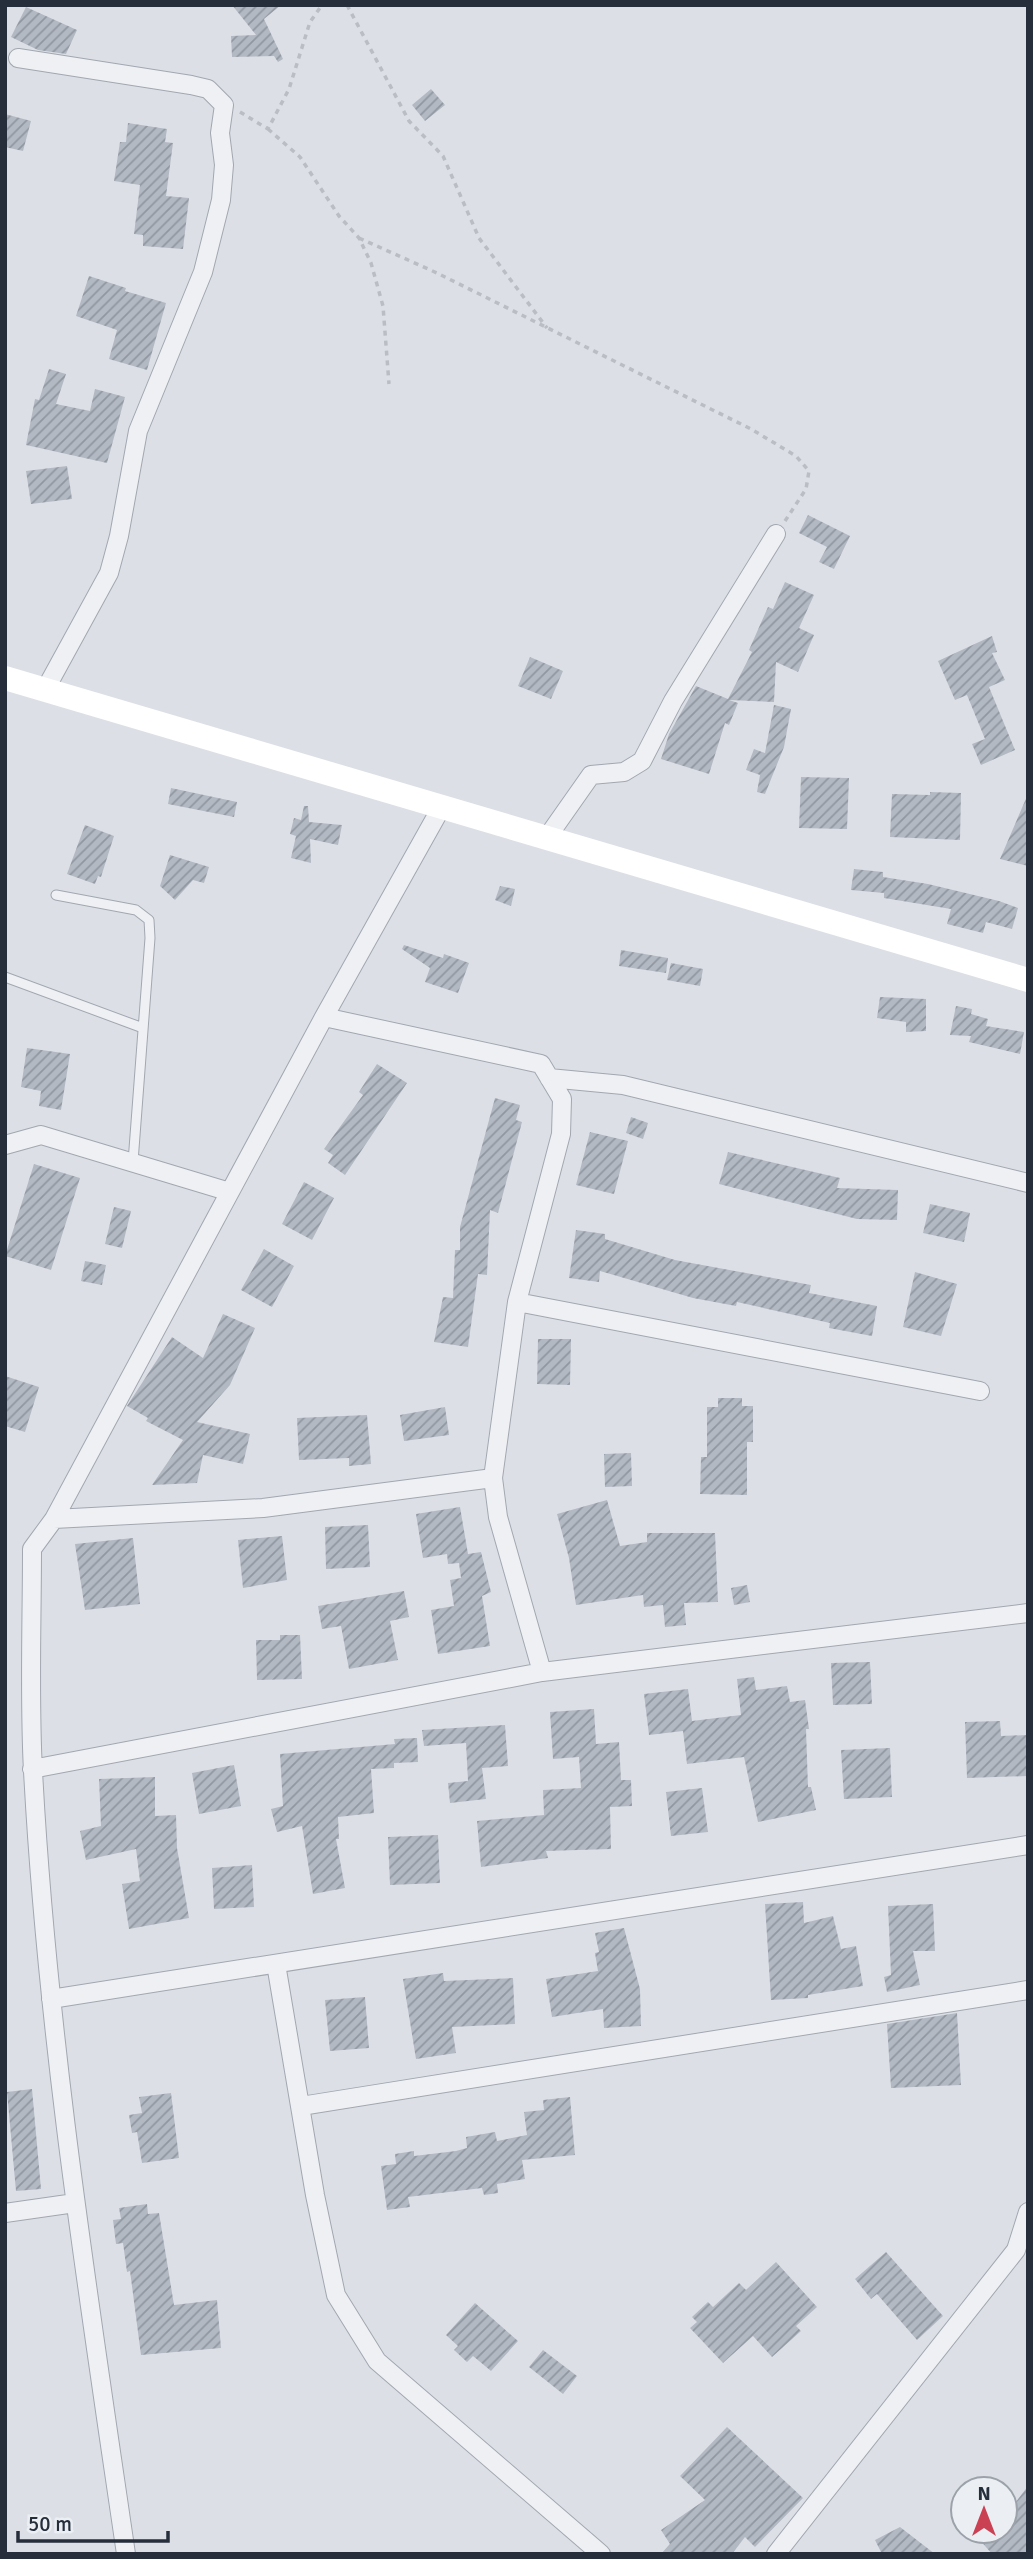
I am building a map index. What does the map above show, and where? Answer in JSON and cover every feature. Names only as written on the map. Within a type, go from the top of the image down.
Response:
[{"type":"main road","points":[[5,678],[1028,979]]},
{"type":"street","points":[[18,58],[191,85],[208,89],[224,105],[220,133],[224,165],[221,200],[203,272],[138,431],[119,537],[109,573],[45,690]]},
{"type":"street","points":[[546,839],[591,775],[624,772],[642,761],[673,701],[776,534]]},
{"type":"street","points":[[125,2554],[75,2203],[51,1999],[33,1769],[33,1549],[54,1520],[324,1017],[441,808]]},
{"type":"street","points":[[324,1017],[541,1064],[562,1099],[561,1134],[517,1302],[492,1478],[498,1517],[541,1672]]},
{"type":"street","points":[[550,1078],[623,1085],[1028,1183]]},
{"type":"street","points":[[5,1145],[41,1135],[230,1192]]},
{"type":"street","points":[[517,1302],[980,1391]]},
{"type":"street","points":[[54,1520],[263,1508],[492,1478]]},
{"type":"street","points":[[33,1769],[541,1672],[1028,1613]]},
{"type":"street","points":[[51,1999],[1028,1845]]},
{"type":"street","points":[[276,1964],[315,2196],[336,2295],[377,2361],[601,2554]]},
{"type":"street","points":[[301,2106],[1028,1990]]},
{"type":"street","points":[[5,2213],[75,2203]]},
{"type":"street","points":[[776,2554],[1016,2250],[1028,2213]]},
{"type":"lane","points":[[56,895],[136,910],[149,920],[150,938],[132,1162]]},
{"type":"lane","points":[[5,977],[143,1028]]},
{"type":"path","points":[[268,129],[289,89],[310,22],[323,5]]},
{"type":"path","points":[[347,5],[409,121],[443,156],[479,237],[548,330]]},
{"type":"path","points":[[224,105],[268,129],[300,157],[339,216],[359,237],[371,263],[383,306],[389,384]]},
{"type":"path","points":[[359,237],[694,400],[796,456],[809,471],[806,489],[776,534]]},
{"type":"building","points":[[232,5],[281,5],[264,19],[283,59],[278,62],[274,56],[232,57],[231,36],[256,35]]},
{"type":"building","points":[[26,7],[77,30],[66,54],[38,50],[11,37]]},
{"type":"building","points":[[431,89],[445,105],[425,121],[412,105]]},
{"type":"building","points":[[5,114],[31,121],[23,151],[5,147]]},
{"type":"building","points":[[128,123],[167,129],[165,142],[173,143],[166,196],[189,198],[183,249],[143,246],[143,235],[134,234],[140,185],[114,181],[120,142],[126,142]]},
{"type":"building","points":[[89,276],[126,288],[125,291],[166,303],[147,370],[109,359],[117,330],[76,316]]},
{"type":"building","points":[[49,369],[66,374],[56,404],[90,411],[95,389],[125,397],[107,463],[26,445],[35,399],[39,400]]},
{"type":"building","points":[[67,466],[72,499],[31,504],[26,471]]},
{"type":"building","points":[[808,515],[850,536],[834,569],[819,562],[827,547],[799,533]]},
{"type":"building","points":[[785,582],[814,595],[799,628],[814,635],[798,672],[776,662],[774,702],[729,700],[738,703],[729,725],[725,723],[709,774],[661,759],[669,734],[696,686],[728,699],[752,652],[749,650],[768,607],[773,609]]},
{"type":"building","points":[[992,636],[997,652],[992,653],[1005,680],[989,687],[1015,750],[981,765],[972,744],[985,739],[967,695],[955,700],[938,661]]},
{"type":"building","points":[[530,657],[563,671],[551,699],[518,686]]},
{"type":"building","points":[[774,705],[791,709],[784,747],[765,794],[757,792],[760,775],[746,770],[754,749],[765,753]]},
{"type":"building","points":[[801,777],[849,778],[847,829],[799,828]]},
{"type":"building","points":[[171,788],[237,802],[234,817],[168,804]]},
{"type":"building","points":[[930,792],[961,793],[960,840],[890,837],[892,794],[930,795]]},
{"type":"building","points":[[1028,794],[1028,866],[1000,859]]},
{"type":"building","points":[[304,806],[308,806],[309,822],[342,825],[338,845],[310,839],[311,863],[291,858],[296,836],[290,834],[294,818],[301,820]]},
{"type":"building","points":[[85,825],[114,836],[101,877],[98,876],[95,884],[67,874]]},
{"type":"building","points":[[170,855],[209,867],[204,883],[193,880],[175,900],[160,886]]},
{"type":"building","points":[[854,869],[883,872],[883,877],[928,884],[1018,908],[1012,929],[986,922],[983,933],[947,924],[951,909],[884,898],[884,893],[851,890]]},
{"type":"building","points":[[500,886],[515,889],[511,906],[495,900]]},
{"type":"building","points":[[404,945],[443,958],[444,954],[469,963],[458,993],[425,982],[430,968],[402,949]]},
{"type":"building","points":[[621,950],[668,958],[666,973],[619,966]]},
{"type":"building","points":[[671,963],[703,969],[700,986],[667,980]]},
{"type":"building","points":[[880,997],[926,999],[926,1031],[906,1032],[906,1022],[877,1018]]},
{"type":"building","points":[[956,1006],[972,1009],[971,1014],[988,1019],[986,1026],[1024,1032],[1020,1054],[969,1042],[971,1036],[950,1035]]},
{"type":"building","points":[[27,1048],[70,1054],[61,1110],[39,1106],[41,1091],[21,1087]]},
{"type":"building","points":[[377,1064],[407,1083],[345,1175],[328,1163],[333,1155],[324,1149],[363,1095],[359,1092]]},
{"type":"building","points":[[495,1098],[520,1105],[516,1120],[522,1122],[498,1213],[490,1210],[487,1275],[478,1274],[468,1347],[434,1342],[443,1297],[453,1298],[455,1250],[460,1250],[460,1227]]},
{"type":"building","points":[[631,1117],[648,1123],[643,1139],[626,1133]]},
{"type":"building","points":[[590,1132],[628,1141],[614,1194],[576,1185]]},
{"type":"building","points":[[728,1152],[840,1178],[837,1188],[898,1190],[897,1220],[857,1219],[719,1184]]},
{"type":"building","points":[[34,1164],[80,1178],[51,1270],[5,1256]]},
{"type":"building","points":[[304,1182],[334,1198],[312,1240],[282,1224]]},
{"type":"building","points":[[930,1204],[970,1213],[964,1242],[923,1233]]},
{"type":"building","points":[[114,1207],[131,1211],[122,1248],[105,1244]]},
{"type":"building","points":[[576,1230],[605,1234],[605,1239],[675,1260],[811,1285],[809,1293],[877,1306],[872,1336],[829,1328],[830,1323],[737,1302],[736,1306],[693,1298],[600,1271],[599,1282],[569,1278]]},
{"type":"building","points":[[264,1249],[294,1266],[272,1307],[241,1290]]},
{"type":"building","points":[[85,1261],[106,1265],[102,1285],[81,1281]]},
{"type":"building","points":[[915,1272],[957,1284],[941,1336],[903,1327]]},
{"type":"building","points":[[223,1314],[255,1328],[230,1385],[197,1422],[250,1434],[243,1464],[203,1455],[197,1483],[152,1485],[183,1440],[146,1421],[148,1418],[127,1406],[172,1337],[203,1358]]},
{"type":"building","points":[[538,1339],[571,1339],[570,1385],[537,1384]]},
{"type":"building","points":[[5,1376],[39,1387],[25,1432],[5,1426]]},
{"type":"building","points":[[718,1398],[742,1398],[742,1406],[753,1406],[753,1442],[747,1442],[747,1495],[700,1494],[701,1457],[707,1457],[707,1407],[718,1407]]},
{"type":"building","points":[[445,1407],[449,1435],[404,1441],[400,1415]]},
{"type":"building","points":[[367,1415],[371,1464],[349,1466],[349,1458],[299,1460],[297,1418]]},
{"type":"building","points":[[631,1453],[632,1486],[605,1487],[604,1454]]},
{"type":"building","points":[[607,1500],[620,1546],[647,1542],[647,1533],[715,1533],[718,1602],[684,1603],[686,1625],[665,1627],[663,1605],[644,1607],[643,1595],[576,1605],[569,1558],[557,1514]]},
{"type":"building","points":[[460,1507],[468,1554],[481,1552],[491,1592],[482,1596],[490,1646],[438,1654],[431,1610],[454,1606],[450,1580],[461,1578],[459,1563],[448,1564],[447,1554],[423,1558],[416,1514]]},
{"type":"building","points":[[368,1525],[370,1567],[326,1569],[325,1527]]},
{"type":"building","points":[[282,1536],[287,1580],[243,1588],[238,1540]]},
{"type":"building","points":[[133,1538],[140,1604],[85,1610],[75,1544]]},
{"type":"building","points":[[747,1585],[750,1602],[734,1605],[731,1588]]},
{"type":"building","points":[[404,1591],[409,1617],[390,1621],[398,1660],[349,1669],[341,1626],[322,1629],[318,1606]]},
{"type":"building","points":[[280,1635],[300,1635],[302,1679],[257,1680],[256,1640],[280,1640]]},
{"type":"building","points":[[870,1662],[872,1704],[833,1705],[831,1663]]},
{"type":"building","points":[[754,1677],[756,1690],[787,1686],[790,1702],[805,1700],[809,1729],[806,1729],[808,1787],[811,1787],[816,1810],[758,1822],[744,1757],[687,1764],[683,1731],[649,1735],[644,1694],[688,1689],[692,1721],[741,1715],[737,1679]]},
{"type":"building","points":[[594,1709],[596,1744],[619,1742],[621,1780],[631,1780],[632,1806],[610,1807],[611,1849],[546,1851],[548,1858],[481,1867],[477,1821],[544,1815],[543,1790],[581,1788],[579,1757],[553,1759],[550,1712]]},
{"type":"building","points":[[1000,1721],[1001,1736],[1028,1735],[1028,1776],[967,1778],[965,1722]]},
{"type":"building","points":[[505,1725],[508,1766],[482,1768],[486,1799],[450,1803],[448,1783],[468,1781],[466,1743],[424,1746],[422,1730]]},
{"type":"building","points":[[417,1738],[418,1762],[394,1763],[394,1768],[371,1769],[374,1813],[338,1817],[339,1839],[336,1839],[345,1888],[313,1894],[302,1826],[277,1832],[271,1809],[283,1806],[280,1754],[395,1744],[394,1739]]},
{"type":"building","points":[[890,1748],[892,1797],[844,1799],[841,1750]]},
{"type":"building","points":[[234,1765],[241,1806],[199,1814],[192,1773]]},
{"type":"building","points":[[155,1777],[155,1816],[176,1815],[177,1848],[189,1918],[129,1929],[122,1884],[140,1881],[136,1849],[86,1860],[80,1831],[101,1826],[99,1779]]},
{"type":"building","points":[[702,1788],[708,1832],[671,1836],[666,1792]]},
{"type":"building","points":[[438,1835],[440,1883],[390,1885],[388,1837]]},
{"type":"building","points":[[252,1865],[254,1907],[214,1909],[212,1868]]},
{"type":"building","points":[[803,1902],[804,1923],[833,1916],[841,1949],[856,1946],[863,1986],[808,1995],[808,1998],[771,2000],[765,1904]]},
{"type":"building","points":[[933,1904],[935,1951],[913,1951],[920,1985],[887,1992],[884,1977],[891,1975],[888,1906]]},
{"type":"building","points":[[624,1928],[640,1989],[641,2026],[604,2028],[603,2009],[552,2017],[546,1979],[598,1971],[595,1953],[599,1952],[595,1933]]},
{"type":"building","points":[[443,1973],[444,1981],[513,1978],[515,2024],[452,2027],[456,2053],[416,2059],[403,1979]]},
{"type":"building","points":[[365,1997],[369,2048],[330,2051],[325,2000]]},
{"type":"building","points":[[957,2013],[961,2085],[891,2088],[887,2024]]},
{"type":"building","points":[[32,2089],[41,2189],[16,2191],[7,2092]]},
{"type":"building","points":[[171,2093],[179,2158],[142,2163],[137,2132],[132,2133],[129,2115],[142,2113],[139,2097]]},
{"type":"building","points":[[570,2097],[575,2155],[522,2160],[525,2179],[497,2184],[498,2193],[484,2195],[482,2188],[408,2197],[410,2207],[387,2210],[381,2166],[396,2164],[395,2154],[414,2151],[414,2156],[456,2151],[467,2148],[466,2137],[495,2132],[497,2141],[527,2135],[524,2112],[544,2110],[543,2100]]},
{"type":"building","points":[[147,2204],[148,2214],[159,2213],[174,2305],[217,2300],[221,2348],[141,2355],[130,2271],[127,2272],[123,2243],[116,2244],[113,2220],[121,2219],[119,2208]]},
{"type":"building","points":[[886,2252],[943,2316],[917,2340],[877,2294],[871,2299],[855,2279]]},
{"type":"building","points":[[776,2262],[817,2307],[796,2326],[801,2331],[772,2357],[753,2336],[723,2363],[690,2328],[697,2322],[692,2317],[708,2302],[713,2307],[739,2283],[746,2290]]},
{"type":"building","points":[[475,2303],[518,2341],[491,2371],[473,2356],[467,2362],[454,2350],[458,2346],[446,2335]]},
{"type":"building","points":[[543,2350],[577,2376],[563,2394],[529,2367]]},
{"type":"building","points":[[727,2427],[803,2498],[755,2547],[745,2537],[732,2554],[661,2554],[670,2544],[661,2530],[705,2500],[680,2476]]},
{"type":"building","points":[[1028,2486],[1028,2554],[992,2554],[984,2545],[1019,2545],[1019,2498]]},
{"type":"building","points":[[900,2527],[935,2554],[882,2554],[875,2540]]}]
